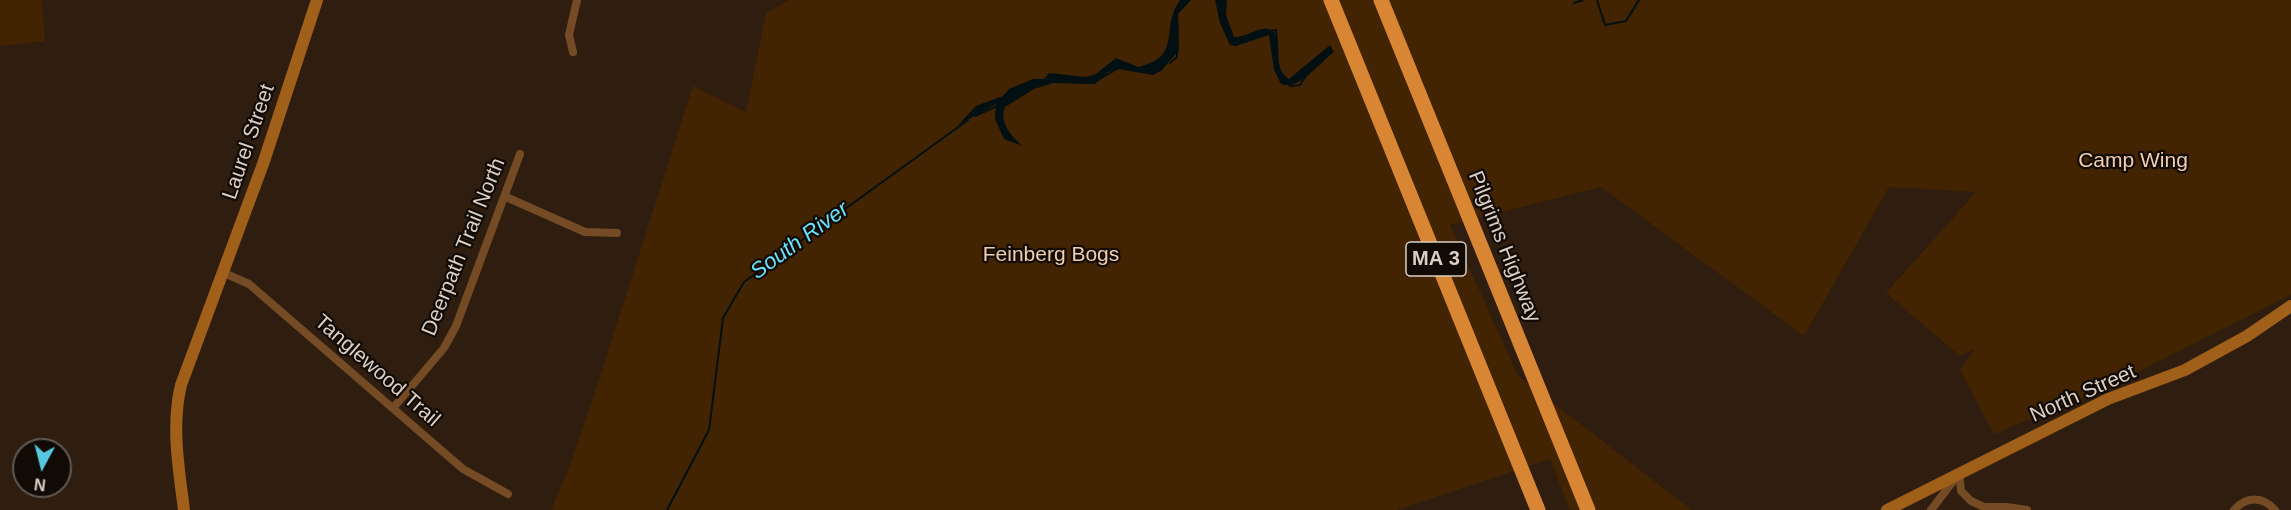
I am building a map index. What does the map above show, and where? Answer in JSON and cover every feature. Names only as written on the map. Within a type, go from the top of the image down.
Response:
[{"type":"highway","name":"MA 3","points":[[1331,0],[1538,510]]},
{"type":"highway","name":"Pilgrims Highway","points":[[1381,0],[1588,510]]},
{"type":"main road","name":"Laurel Street","points":[[184,510],[177,446],[177,405],[184,376],[224,273],[317,0]]},
{"type":"main road","name":"North Street","points":[[1887,510],[2108,399],[2185,370],[2253,332],[2291,306]]},
{"type":"street","points":[[573,52],[570,35],[577,0]]},
{"type":"street","name":"Deerpath Trail North","points":[[394,407],[444,348],[456,326],[520,154]]},
{"type":"street","points":[[506,196],[585,232],[617,233]]},
{"type":"street","name":"Tanglewood Trail","points":[[224,273],[249,284],[463,469],[508,494]]},
{"type":"street","points":[[1931,510],[1959,474]]},
{"type":"street","points":[[1959,474],[1961,491],[1977,505],[2027,510]]},
{"type":"street","points":[[2234,510],[2241,503],[2252,499],[2265,501],[2275,510]]},
{"type":"green space","points":[[0,0],[42,0],[45,41],[0,46]]},
{"type":"green space","name":"Feinberg Bogs","points":[[789,0],[2291,0],[2291,295],[2104,389],[1994,434],[1960,370],[1975,349],[1960,356],[1886,293],[1976,192],[1889,187],[1804,336],[1601,187],[1450,225],[1518,376],[1692,510],[1570,510],[1550,459],[1397,510],[551,510],[569,468],[596,389],[693,86],[746,112],[766,13]]},
{"type":"shaded area","points":[[1180,0],[1191,0],[1178,14],[1179,50],[1162,70],[1153,75],[1118,69],[1108,72],[1095,84],[1053,83],[1034,89],[1005,107],[1004,118],[1007,128],[1022,146],[1004,139],[995,119],[996,104],[958,125],[976,106],[1003,96],[1009,89],[1033,79],[1044,79],[1049,73],[1086,77],[1096,74],[1116,58],[1138,67],[1152,62],[1166,49],[1174,11]]},
{"type":"shaded area","points":[[1215,0],[1227,0],[1226,15],[1234,37],[1261,29],[1271,30],[1275,34],[1279,64],[1289,79],[1330,45],[1334,52],[1302,80],[1288,85],[1281,84],[1274,70],[1269,35],[1236,46],[1230,45],[1220,23]]},
{"type":"waterway","name":"South River","points":[[1574,3],[1583,0]]},
{"type":"waterway","name":"South River","points":[[1597,0],[1605,25],[1626,21],[1639,0]]},
{"type":"waterway","name":"South River","points":[[1177,21],[1178,33]]},
{"type":"waterway","name":"South River","points":[[1270,31],[1276,30],[1277,45]]},
{"type":"waterway","name":"South River","points":[[1170,63],[1177,57],[1177,51]]},
{"type":"waterway","name":"South River","points":[[1098,80],[1117,69]]},
{"type":"waterway","name":"South River","points":[[1288,83],[1290,86],[1300,85],[1309,71]]},
{"type":"waterway","name":"South River","points":[[1070,82],[1090,83]]},
{"type":"waterway","name":"South River","points":[[975,116],[999,105]]},
{"type":"waterway","name":"South River","points":[[667,510],[709,430],[723,318],[744,282],[968,120]]},
{"type":"park label","name":"Camp Wing","points":[[2133,161]]}]
